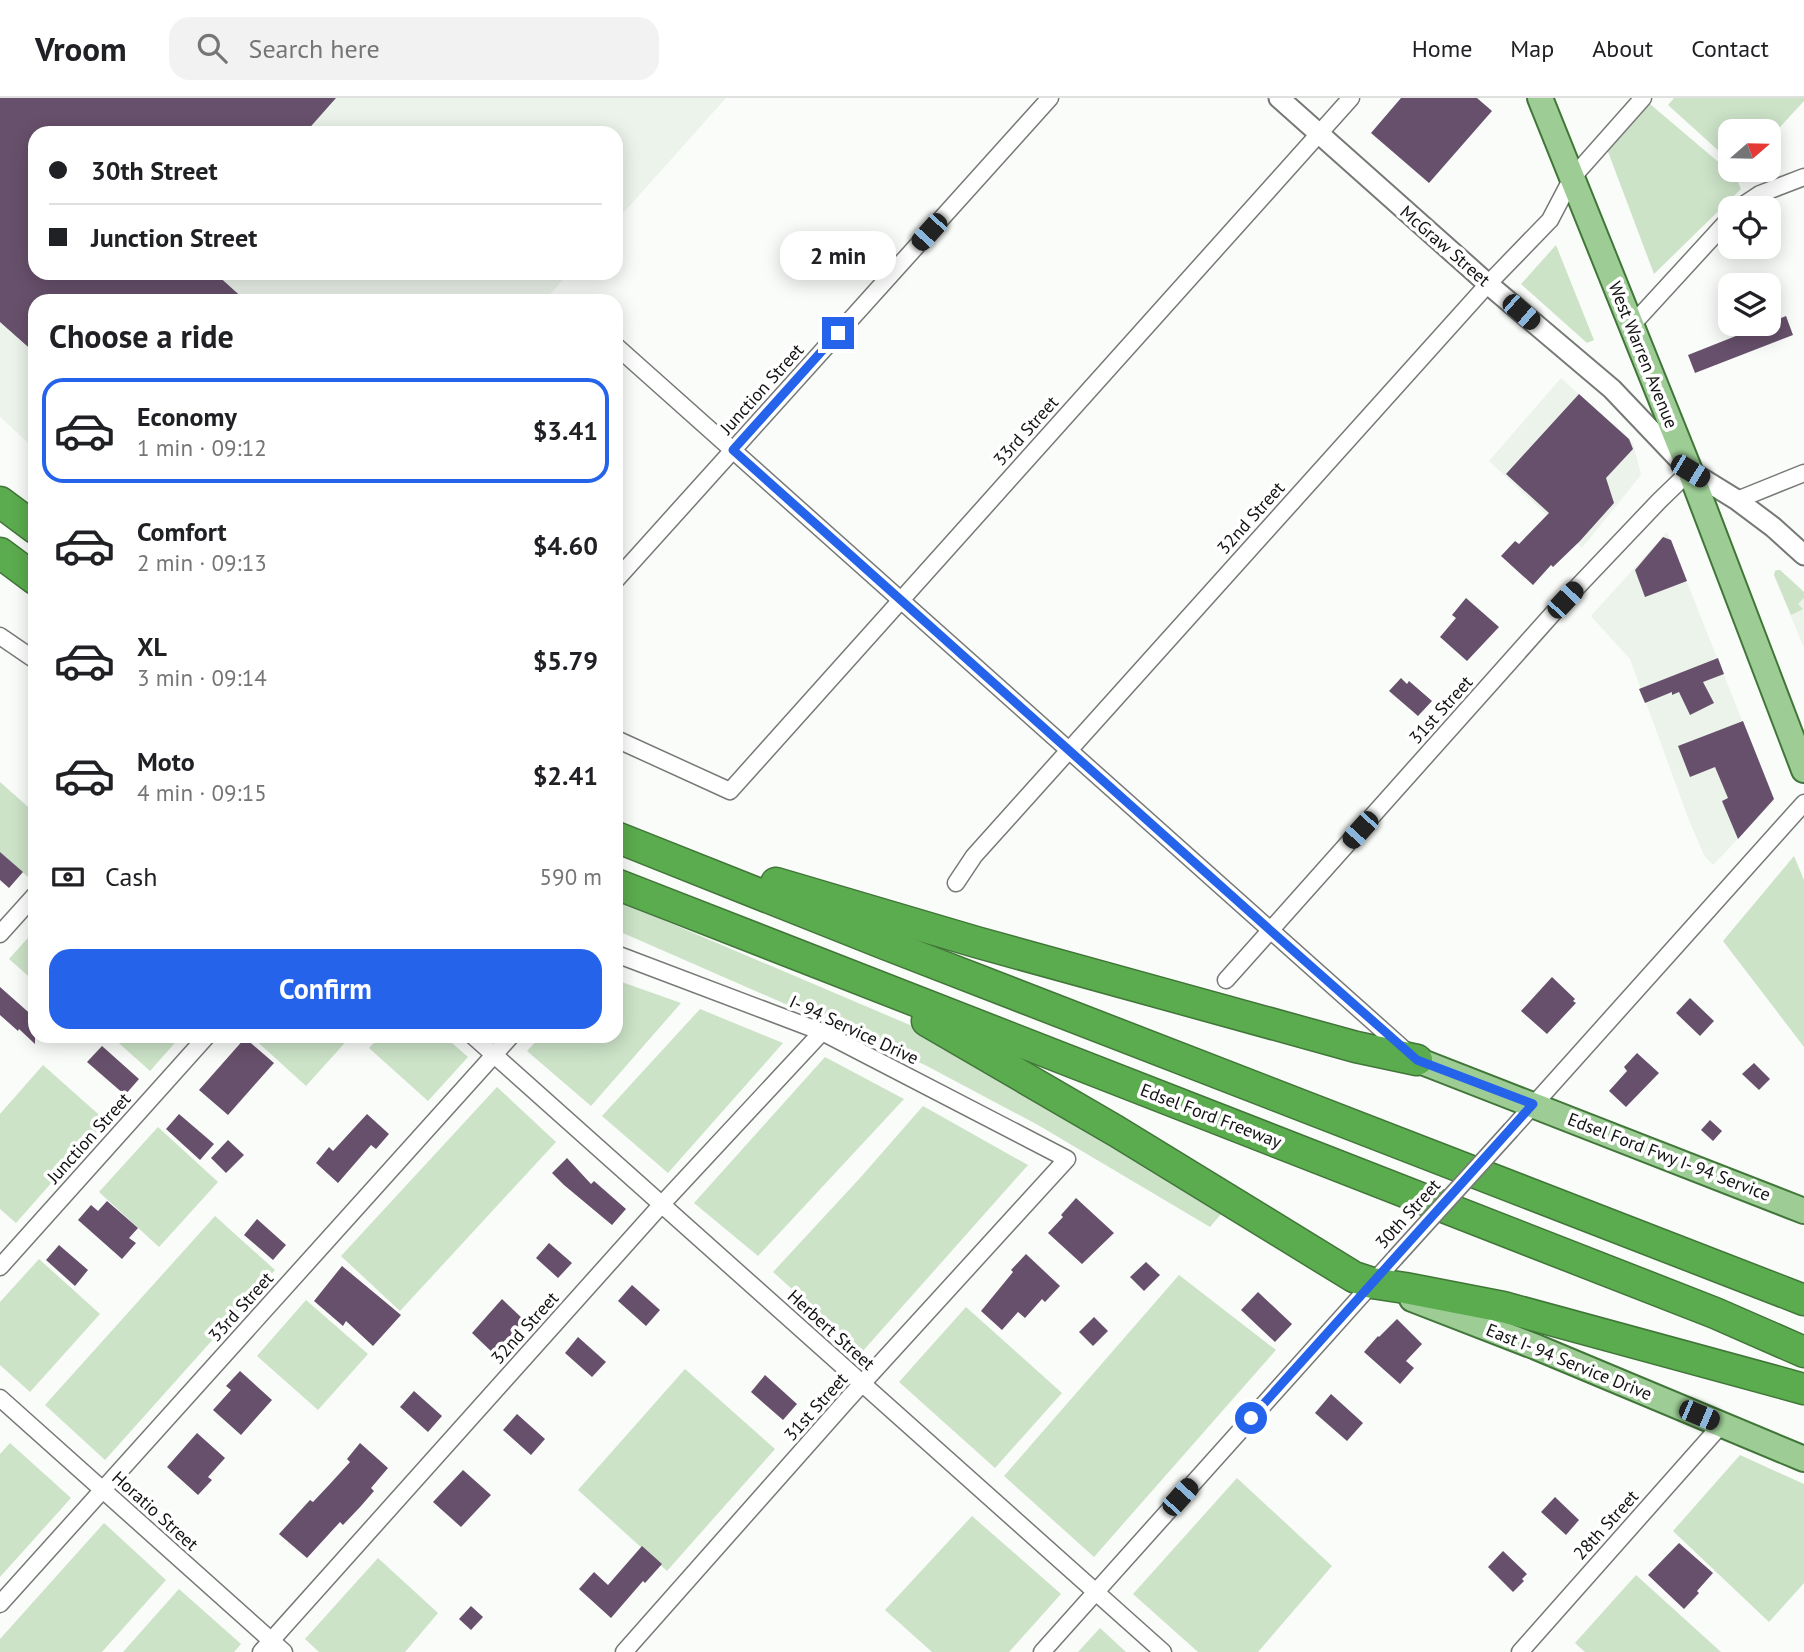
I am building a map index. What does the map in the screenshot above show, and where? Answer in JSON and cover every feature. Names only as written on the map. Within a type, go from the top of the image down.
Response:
[{"type":"highway","points":[[0,502],[28,523]]},
{"type":"highway","points":[[0,553],[28,574]]},
{"type":"highway","points":[[623,840],[897,949],[1804,1300]]},
{"type":"highway","points":[[715,875],[780,883],[1029,957],[1356,1047],[1417,1060]]},
{"type":"highway","name":"Edsel Ford Freeway","points":[[623,887],[1715,1313],[1804,1352]]},
{"type":"highway","points":[[872,984],[924,1019],[1350,1275],[1372,1283],[1503,1307],[1804,1390]]},
{"type":"main road","name":"West Warren Avenue","points":[[1540,98],[1690,471],[1804,770]]},
{"type":"main road","name":"Edsel Ford Fwy I- 94 Service","points":[[1417,1060],[1804,1211]]},
{"type":"main road","name":"East I- 94 Service Drive","points":[[1372,1283],[1536,1347],[1804,1459]]},
{"type":"street","name":"Junction Street","points":[[623,572],[1050,98]]},
{"type":"street","name":"McGraw Street","points":[[1279,98],[1488,284],[1612,389],[1690,471],[1737,500],[1804,555]]},
{"type":"street","name":"33rd Street","points":[[623,742],[730,791],[1351,98]]},
{"type":"street","name":"32nd Street","points":[[956,883],[974,856],[1488,284],[1550,220],[1572,178],[1643,98]]},
{"type":"street","points":[[1757,196],[1804,177]]},
{"type":"street","points":[[1631,326],[1718,231]]},
{"type":"street","points":[[623,352],[1417,1060]]},
{"type":"street","name":"31st Street","points":[[1226,980],[1564,601],[1690,471]]},
{"type":"street","points":[[1737,500],[1804,473]]},
{"type":"street","points":[[0,636],[28,655]]},
{"type":"street","name":"30th Street","points":[[1042,1652],[1804,803]]},
{"type":"street","points":[[0,934],[28,903]]},
{"type":"street","name":"I- 94 Service Drive","points":[[623,957],[822,1032],[1067,1159]]},
{"type":"street","name":"32nd Street","points":[[266,1646],[662,1204],[822,1032]]},
{"type":"street","name":"Junction Street","points":[[0,1266],[201,1043]]},
{"type":"street","name":"Herbert Street","points":[[481,1043],[1163,1652]]},
{"type":"street","name":"33rd Street","points":[[0,1604],[505,1043]]},
{"type":"street","name":"31st Street","points":[[624,1652],[862,1383],[1067,1159]]},
{"type":"street","name":"Horatio Street","points":[[0,1398],[103,1490],[266,1646],[284,1652]]},
{"type":"street","name":"28th Street","points":[[1520,1652],[1722,1424]]},
{"type":"shaded area","points":[[0,98],[726,98],[623,213],[623,126],[28,126],[28,280],[563,280],[550,294],[28,294],[28,443],[0,417]]},
{"type":"shaded area","points":[[1561,378],[1633,443],[1641,475],[1582,548],[1489,461]]},
{"type":"shaded area","points":[[1667,532],[1774,801],[1713,865],[1704,855],[1689,820],[1630,659],[1591,616]]},
{"type":"shaded area","points":[[1777,570],[1804,592],[1804,648],[1774,575]]},
{"type":"green space","points":[[1674,98],[1804,98],[1782,125],[1782,119],[1718,119],[1718,150],[1668,105]]},
{"type":"green space","points":[[1650,104],[1718,162],[1718,182],[1738,182],[1741,189],[1734,196],[1718,196],[1718,211],[1654,274],[1607,149]]},
{"type":"green space","points":[[1556,245],[1594,340],[1587,343],[1521,284]]},
{"type":"green space","points":[[1777,570],[1804,592],[1804,598],[1798,604],[1803,609],[1791,615],[1774,575]]},
{"type":"green space","points":[[0,782],[28,807],[28,877],[0,852]]},
{"type":"green space","points":[[1794,856],[1804,880],[1804,1047],[1723,941]]},
{"type":"green space","points":[[623,903],[917,1028],[1053,1105],[1222,1213],[1210,1227],[1038,1125],[925,1065],[623,933]]},
{"type":"green space","points":[[28,938],[28,976],[9,959]]},
{"type":"green space","points":[[623,982],[681,1003],[591,1106],[527,1051],[534,1043],[623,1043]]},
{"type":"green space","points":[[700,1009],[783,1043],[668,1173],[602,1116]]},
{"type":"green space","points":[[119,1043],[175,1043],[150,1071]]},
{"type":"green space","points":[[259,1043],[345,1043],[306,1086]]},
{"type":"green space","points":[[374,1043],[452,1043],[468,1057],[428,1101],[369,1048]]},
{"type":"green space","points":[[825,1057],[904,1099],[758,1256],[694,1203]]},
{"type":"green space","points":[[43,1065],[106,1121],[16,1223],[0,1209],[0,1114]]},
{"type":"green space","points":[[497,1087],[556,1142],[400,1311],[341,1256]]},
{"type":"green space","points":[[923,1106],[1028,1165],[862,1352],[773,1272]]},
{"type":"green space","points":[[158,1127],[218,1182],[159,1247],[99,1192]]},
{"type":"green space","points":[[215,1216],[275,1270],[105,1460],[45,1405]]},
{"type":"green space","points":[[39,1259],[100,1314],[30,1392],[0,1365],[0,1302]]},
{"type":"green space","points":[[1179,1275],[1276,1350],[1094,1557],[1004,1476]]},
{"type":"green space","points":[[306,1300],[368,1354],[318,1410],[257,1356]]},
{"type":"green space","points":[[966,1307],[1062,1393],[995,1468],[899,1382]]},
{"type":"green space","points":[[685,1369],[775,1449],[667,1571],[578,1490]]},
{"type":"green space","points":[[10,1443],[71,1498],[0,1577],[0,1454]]},
{"type":"green space","points":[[1740,1455],[1804,1484],[1804,1583],[1769,1622],[1673,1531]]},
{"type":"green space","points":[[1237,1478],[1332,1566],[1258,1652],[1198,1652],[1133,1594]]},
{"type":"green space","points":[[972,1516],[1061,1594],[1009,1652],[932,1652],[885,1610]]},
{"type":"green space","points":[[104,1523],[166,1580],[102,1652],[0,1652],[0,1639]]},
{"type":"green space","points":[[378,1558],[438,1613],[405,1652],[319,1652],[305,1639]]},
{"type":"green space","points":[[1636,1575],[1721,1652],[1585,1652],[1575,1643]]},
{"type":"green space","points":[[179,1589],[241,1644],[234,1652],[123,1652]]},
{"type":"green space","points":[[1100,1628],[1126,1652],[1078,1652]]},
{"type":"building","points":[[0,98],[336,98],[311,126],[28,126],[28,280],[223,280],[238,294],[28,294],[28,347],[0,322]]},
{"type":"building","points":[[1401,98],[1477,98],[1492,111],[1429,183],[1371,133]]},
{"type":"building","points":[[1786,316],[1793,335],[1695,373],[1688,355],[1736,336],[1781,336],[1781,318]]},
{"type":"building","points":[[1579,394],[1629,439],[1633,449],[1606,478],[1614,503],[1580,541],[1553,567],[1551,565],[1533,585],[1501,556],[1515,541],[1519,544],[1549,513],[1506,474]]},
{"type":"building","points":[[1663,537],[1671,540],[1687,581],[1645,597],[1635,570]]},
{"type":"building","points":[[1466,598],[1499,627],[1467,661],[1440,637],[1456,618],[1452,615]]},
{"type":"building","points":[[1718,658],[1724,674],[1703,682],[1714,703],[1690,715],[1679,692],[1672,695],[1672,692],[1645,703],[1639,689]]},
{"type":"building","points":[[1401,678],[1407,684],[1409,681],[1432,701],[1418,716],[1389,691]]},
{"type":"building","points":[[1743,721],[1774,799],[1738,839],[1722,801],[1728,798],[1715,767],[1690,777],[1678,746]]},
{"type":"building","points":[[0,852],[23,872],[9,888],[0,880]]},
{"type":"building","points":[[1552,977],[1576,1003],[1547,1034],[1521,1011]]},
{"type":"building","points":[[0,987],[28,1012],[28,1037],[19,1029],[18,1031],[0,1015]]},
{"type":"building","points":[[1690,998],[1714,1021],[1700,1036],[1676,1013]]},
{"type":"building","points":[[241,1043],[251,1043],[274,1063],[228,1115],[199,1090]]},
{"type":"building","points":[[102,1046],[139,1079],[125,1095],[87,1062]]},
{"type":"building","points":[[1637,1053],[1659,1073],[1626,1107],[1609,1091],[1627,1071],[1624,1067]]},
{"type":"building","points":[[1754,1063],[1770,1079],[1759,1090],[1742,1074]]},
{"type":"building","points":[[179,1114],[214,1144],[200,1160],[166,1129]]},
{"type":"building","points":[[367,1114],[389,1134],[376,1149],[371,1145],[338,1183],[316,1163],[329,1147],[333,1151]]},
{"type":"building","points":[[1710,1120],[1722,1131],[1713,1141],[1701,1130]]},
{"type":"building","points":[[228,1140],[244,1155],[226,1173],[211,1158]]},
{"type":"building","points":[[567,1158],[591,1184],[594,1181],[626,1209],[612,1225],[552,1173]]},
{"type":"building","points":[[1076,1198],[1114,1233],[1082,1264],[1048,1233]]},
{"type":"building","points":[[107,1201],[138,1228],[129,1238],[136,1243],[122,1259],[78,1220],[91,1205],[98,1211]]},
{"type":"building","points":[[257,1219],[286,1245],[273,1260],[244,1235]]},
{"type":"building","points":[[549,1243],[572,1263],[558,1278],[536,1258]]},
{"type":"building","points":[[59,1245],[88,1270],[75,1286],[46,1260]]},
{"type":"building","points":[[1026,1254],[1060,1286],[1045,1302],[1042,1299],[1025,1318],[1018,1312],[1002,1330],[981,1311]]},
{"type":"building","points":[[1146,1262],[1160,1275],[1144,1291],[1130,1277]]},
{"type":"building","points":[[342,1266],[401,1315],[373,1346],[346,1321],[343,1326],[314,1301]]},
{"type":"building","points":[[632,1285],[660,1310],[646,1326],[618,1301]]},
{"type":"building","points":[[1258,1292],[1292,1324],[1275,1342],[1241,1310]]},
{"type":"building","points":[[502,1299],[524,1320],[494,1354],[472,1333]]},
{"type":"building","points":[[1094,1317],[1108,1331],[1093,1346],[1079,1332]]},
{"type":"building","points":[[1397,1319],[1422,1344],[1406,1361],[1414,1368],[1400,1384],[1364,1352]]},
{"type":"building","points":[[578,1337],[606,1362],[592,1377],[565,1353]]},
{"type":"building","points":[[240,1371],[272,1400],[241,1435],[213,1410],[231,1390],[226,1386]]},
{"type":"building","points":[[765,1375],[797,1404],[783,1420],[751,1392]]},
{"type":"building","points":[[414,1391],[442,1416],[428,1432],[400,1407]]},
{"type":"building","points":[[1331,1394],[1363,1423],[1347,1441],[1315,1413]]},
{"type":"building","points":[[517,1414],[545,1439],[531,1455],[503,1430]]},
{"type":"building","points":[[197,1433],[225,1458],[208,1477],[212,1480],[198,1495],[167,1467]]},
{"type":"building","points":[[360,1443],[388,1468],[371,1488],[374,1491],[361,1506],[343,1525],[340,1522],[307,1558],[279,1534],[350,1462],[347,1459]]},
{"type":"building","points":[[463,1470],[491,1495],[461,1527],[433,1502]]},
{"type":"building","points":[[1555,1497],[1579,1520],[1566,1535],[1541,1512]]},
{"type":"building","points":[[1679,1543],[1713,1573],[1684,1609],[1648,1575]]},
{"type":"building","points":[[642,1546],[662,1564],[645,1583],[643,1581],[611,1618],[579,1589],[594,1572],[608,1585]]},
{"type":"building","points":[[1503,1551],[1527,1574],[1513,1592],[1488,1567]]},
{"type":"building","points":[[471,1606],[483,1617],[471,1630],[459,1619]]},
{"type":"route","points":[[838,333],[733,450],[1417,1060],[1533,1104],[1251,1418]]}]
